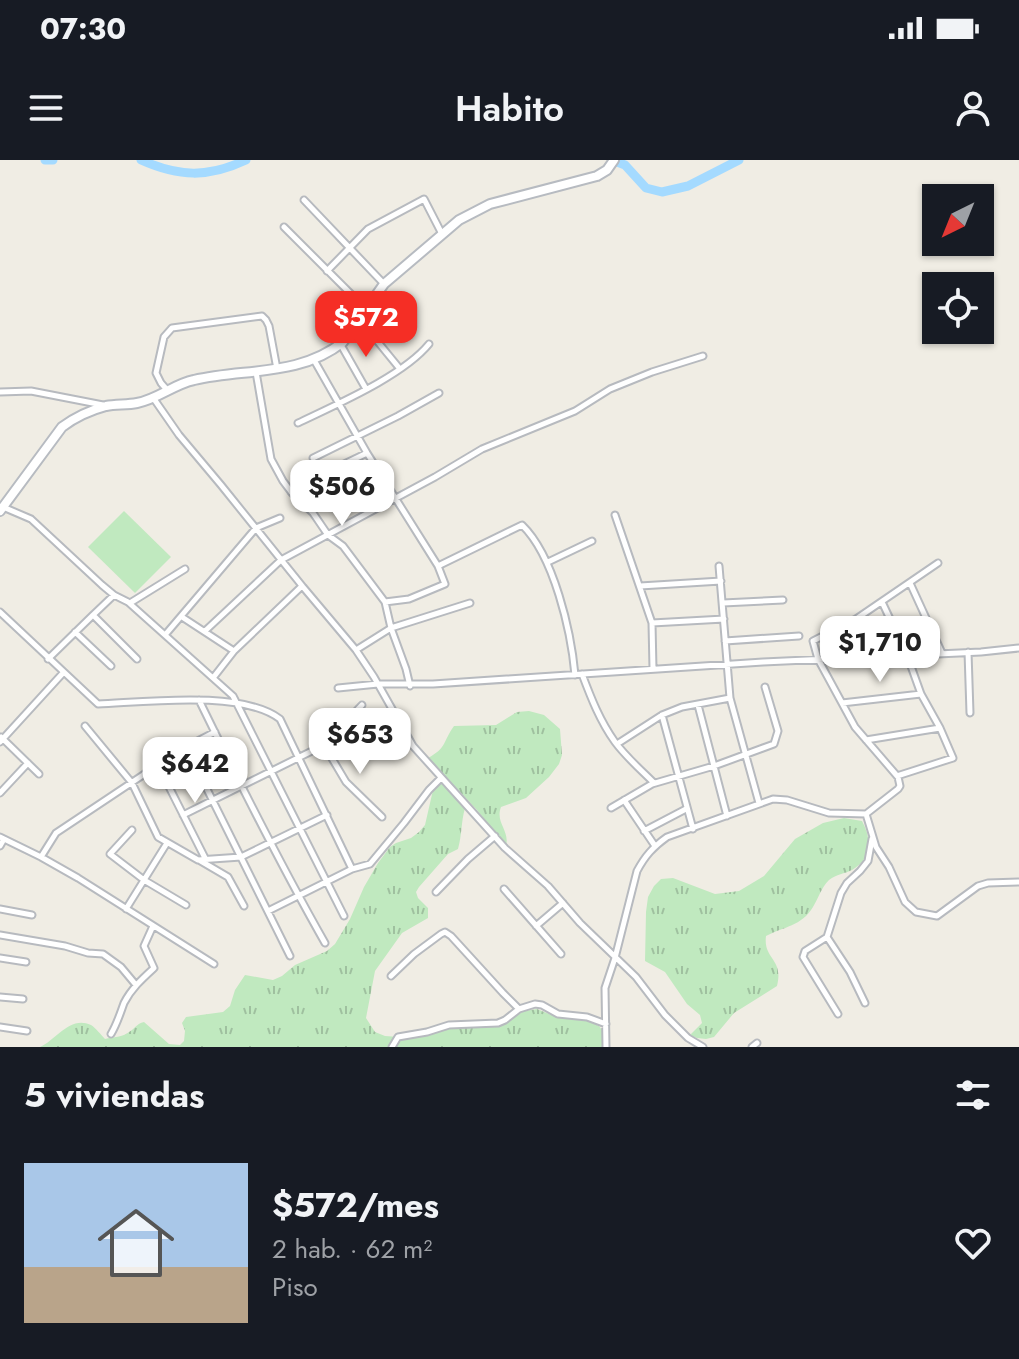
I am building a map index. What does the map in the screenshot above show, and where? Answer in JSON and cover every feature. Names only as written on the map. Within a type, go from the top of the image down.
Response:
[{"type":"street","points":[[344,916],[233,696],[130,603],[114,595],[31,519],[2,509],[62,427],[71,420],[108,406],[154,399],[190,381],[278,370],[313,359],[341,344],[384,284],[459,220],[490,204],[597,176],[607,170],[613,161]]},
{"type":"street","points":[[327,271],[368,229],[424,199],[442,234]]},
{"type":"street","points":[[304,200],[384,284]]},
{"type":"street","points":[[284,227],[366,309]]},
{"type":"street","points":[[168,391],[156,373],[164,337],[172,328],[262,316],[269,326],[278,370]]},
{"type":"street","points":[[360,320],[400,369]]},
{"type":"street","points":[[341,344],[366,389]]},
{"type":"street","points":[[298,423],[400,369],[429,344]]},
{"type":"street","points":[[205,631],[281,560],[395,497],[482,449],[575,411],[610,389],[703,356]]},
{"type":"street","points":[[313,359],[438,566],[445,584],[409,599],[385,602]]},
{"type":"street","points":[[256,372],[271,459],[291,492],[313,513],[328,535],[343,546],[385,602],[410,686]]},
{"type":"street","points":[[0,392],[31,391],[108,406]]},
{"type":"street","points":[[313,458],[439,393]]},
{"type":"street","points":[[154,399],[179,435],[356,650],[413,746],[505,848],[548,886],[580,923],[636,977],[665,1015],[688,1038],[703,1047]]},
{"type":"street","points":[[291,492],[367,453]]},
{"type":"street","points":[[615,515],[652,623],[653,669]]},
{"type":"street","points":[[165,635],[256,528],[280,518]]},
{"type":"street","points":[[438,566],[522,525],[531,534],[548,562],[578,674],[596,711],[617,744],[654,783]]},
{"type":"street","points":[[548,562],[592,541]]},
{"type":"street","points":[[606,1047],[605,988],[637,871],[655,846],[667,837],[773,799],[820,811],[866,814],[898,789],[897,776],[855,727],[818,659],[813,641],[856,619],[938,563]]},
{"type":"street","points":[[719,566],[730,698],[759,803]]},
{"type":"street","points":[[130,603],[185,569]]},
{"type":"street","points":[[640,586],[721,581]]},
{"type":"street","points":[[910,583],[942,653]]},
{"type":"street","points":[[213,678],[234,651],[302,586]]},
{"type":"street","points":[[48,659],[114,595]]},
{"type":"street","points":[[723,603],[783,600]]},
{"type":"street","points":[[882,602],[921,694],[953,758],[897,776]]},
{"type":"street","points":[[356,650],[391,628],[470,603]]},
{"type":"street","points":[[0,612],[98,704],[199,700],[261,708],[280,719],[352,869]]},
{"type":"street","points":[[93,615],[137,659]]},
{"type":"street","points":[[182,617],[234,651]]},
{"type":"street","points":[[652,623],[724,619]]},
{"type":"street","points":[[75,632],[111,666]]},
{"type":"street","points":[[725,641],[799,636]]},
{"type":"street","points":[[338,688],[1019,648]]},
{"type":"street","points":[[968,652],[970,713]]},
{"type":"street","points":[[39,774],[1,739],[63,673]]},
{"type":"street","points":[[611,808],[654,783],[774,744],[778,731],[765,687]]},
{"type":"street","points":[[842,703],[921,694]]},
{"type":"street","points":[[617,744],[662,715],[682,707],[730,698]]},
{"type":"street","points":[[199,700],[325,943]]},
{"type":"street","points":[[183,815],[324,745],[362,705]]},
{"type":"street","points":[[698,705],[727,816]]},
{"type":"street","points":[[662,715],[693,829]]},
{"type":"street","points":[[85,726],[132,783],[158,837],[228,877],[244,906]]},
{"type":"street","points":[[866,740],[940,728]]},
{"type":"street","points":[[41,857],[56,833],[157,763],[215,732]]},
{"type":"street","points":[[324,745],[346,782],[382,817]]},
{"type":"street","points":[[186,747],[290,956]]},
{"type":"street","points":[[0,793],[28,763]]},
{"type":"street","points":[[157,763],[206,860]]},
{"type":"street","points":[[268,911],[352,869],[370,864],[441,778]]},
{"type":"street","points":[[624,800],[655,846]]},
{"type":"street","points":[[644,831],[686,809]]},
{"type":"street","points":[[866,814],[872,837],[905,902],[916,912],[937,916],[978,886],[1019,882]]},
{"type":"street","points":[[198,860],[241,857],[327,815]]},
{"type":"street","points":[[132,830],[110,854],[144,880],[186,905]]},
{"type":"street","points":[[436,892],[495,836]]},
{"type":"street","points":[[838,1014],[803,957],[805,951],[827,937],[841,893],[868,861],[872,837]]},
{"type":"street","points":[[0,846],[2,838],[41,857],[214,964]]},
{"type":"street","points":[[126,909],[167,843]]},
{"type":"street","points":[[504,889],[561,954]]},
{"type":"street","points":[[536,926],[563,903]]},
{"type":"street","points":[[0,909],[32,915]]},
{"type":"street","points":[[111,1034],[125,1001],[154,968],[144,946],[153,926]]},
{"type":"street","points":[[391,976],[414,954],[445,932],[519,1009]]},
{"type":"street","points":[[0,935],[103,954],[121,967],[136,985]]},
{"type":"street","points":[[827,937],[850,972],[865,1003]]},
{"type":"street","points":[[0,958],[26,962]]},
{"type":"street","points":[[0,997],[23,999]]},
{"type":"street","points":[[392,1047],[402,1035],[449,1025],[498,1023],[519,1009],[535,1004],[558,1014],[587,1017],[606,1024]]},
{"type":"street","points":[[0,1027],[27,1031]]},
{"type":"green space","points":[[124,511],[171,557],[135,593],[88,547]]},
{"type":"green space","points":[[517,712],[544,715],[560,729],[562,755],[549,777],[526,798],[501,807],[506,846],[428,758],[442,747],[454,726],[496,725]]},
{"type":"green space","points":[[442,783],[465,808],[458,849],[448,854],[416,892],[428,908],[428,918],[402,933],[375,971],[366,1018],[375,1032],[385,1036],[414,1038],[449,1027],[505,1023],[524,1011],[537,1009],[599,1026],[603,1047],[40,1047],[76,1023],[93,1026],[105,1039],[124,1035],[144,1022],[169,1044],[180,1045],[184,1041],[182,1023],[186,1017],[223,1012],[230,1006],[235,990],[245,975],[273,980],[295,965],[327,951],[335,944],[364,887],[390,847],[411,838],[425,825],[433,790]]},
{"type":"green space","points":[[844,818],[862,821],[869,842],[867,854],[852,870],[829,880],[803,918],[766,936],[767,950],[778,970],[777,986],[734,1013],[714,1037],[706,1039],[690,1035],[702,1023],[700,1015],[687,1004],[665,972],[645,961],[646,912],[648,897],[654,886],[661,879],[673,878],[715,894],[739,891],[764,876],[795,839],[823,823]]},
{"type":"waterway","points":[[45,160],[53,160]]},
{"type":"waterway","points":[[141,160],[168,170],[194,173],[219,170],[246,160]]},
{"type":"waterway","points":[[612,160],[625,165],[646,188],[662,192],[688,186],[739,160]]}]
